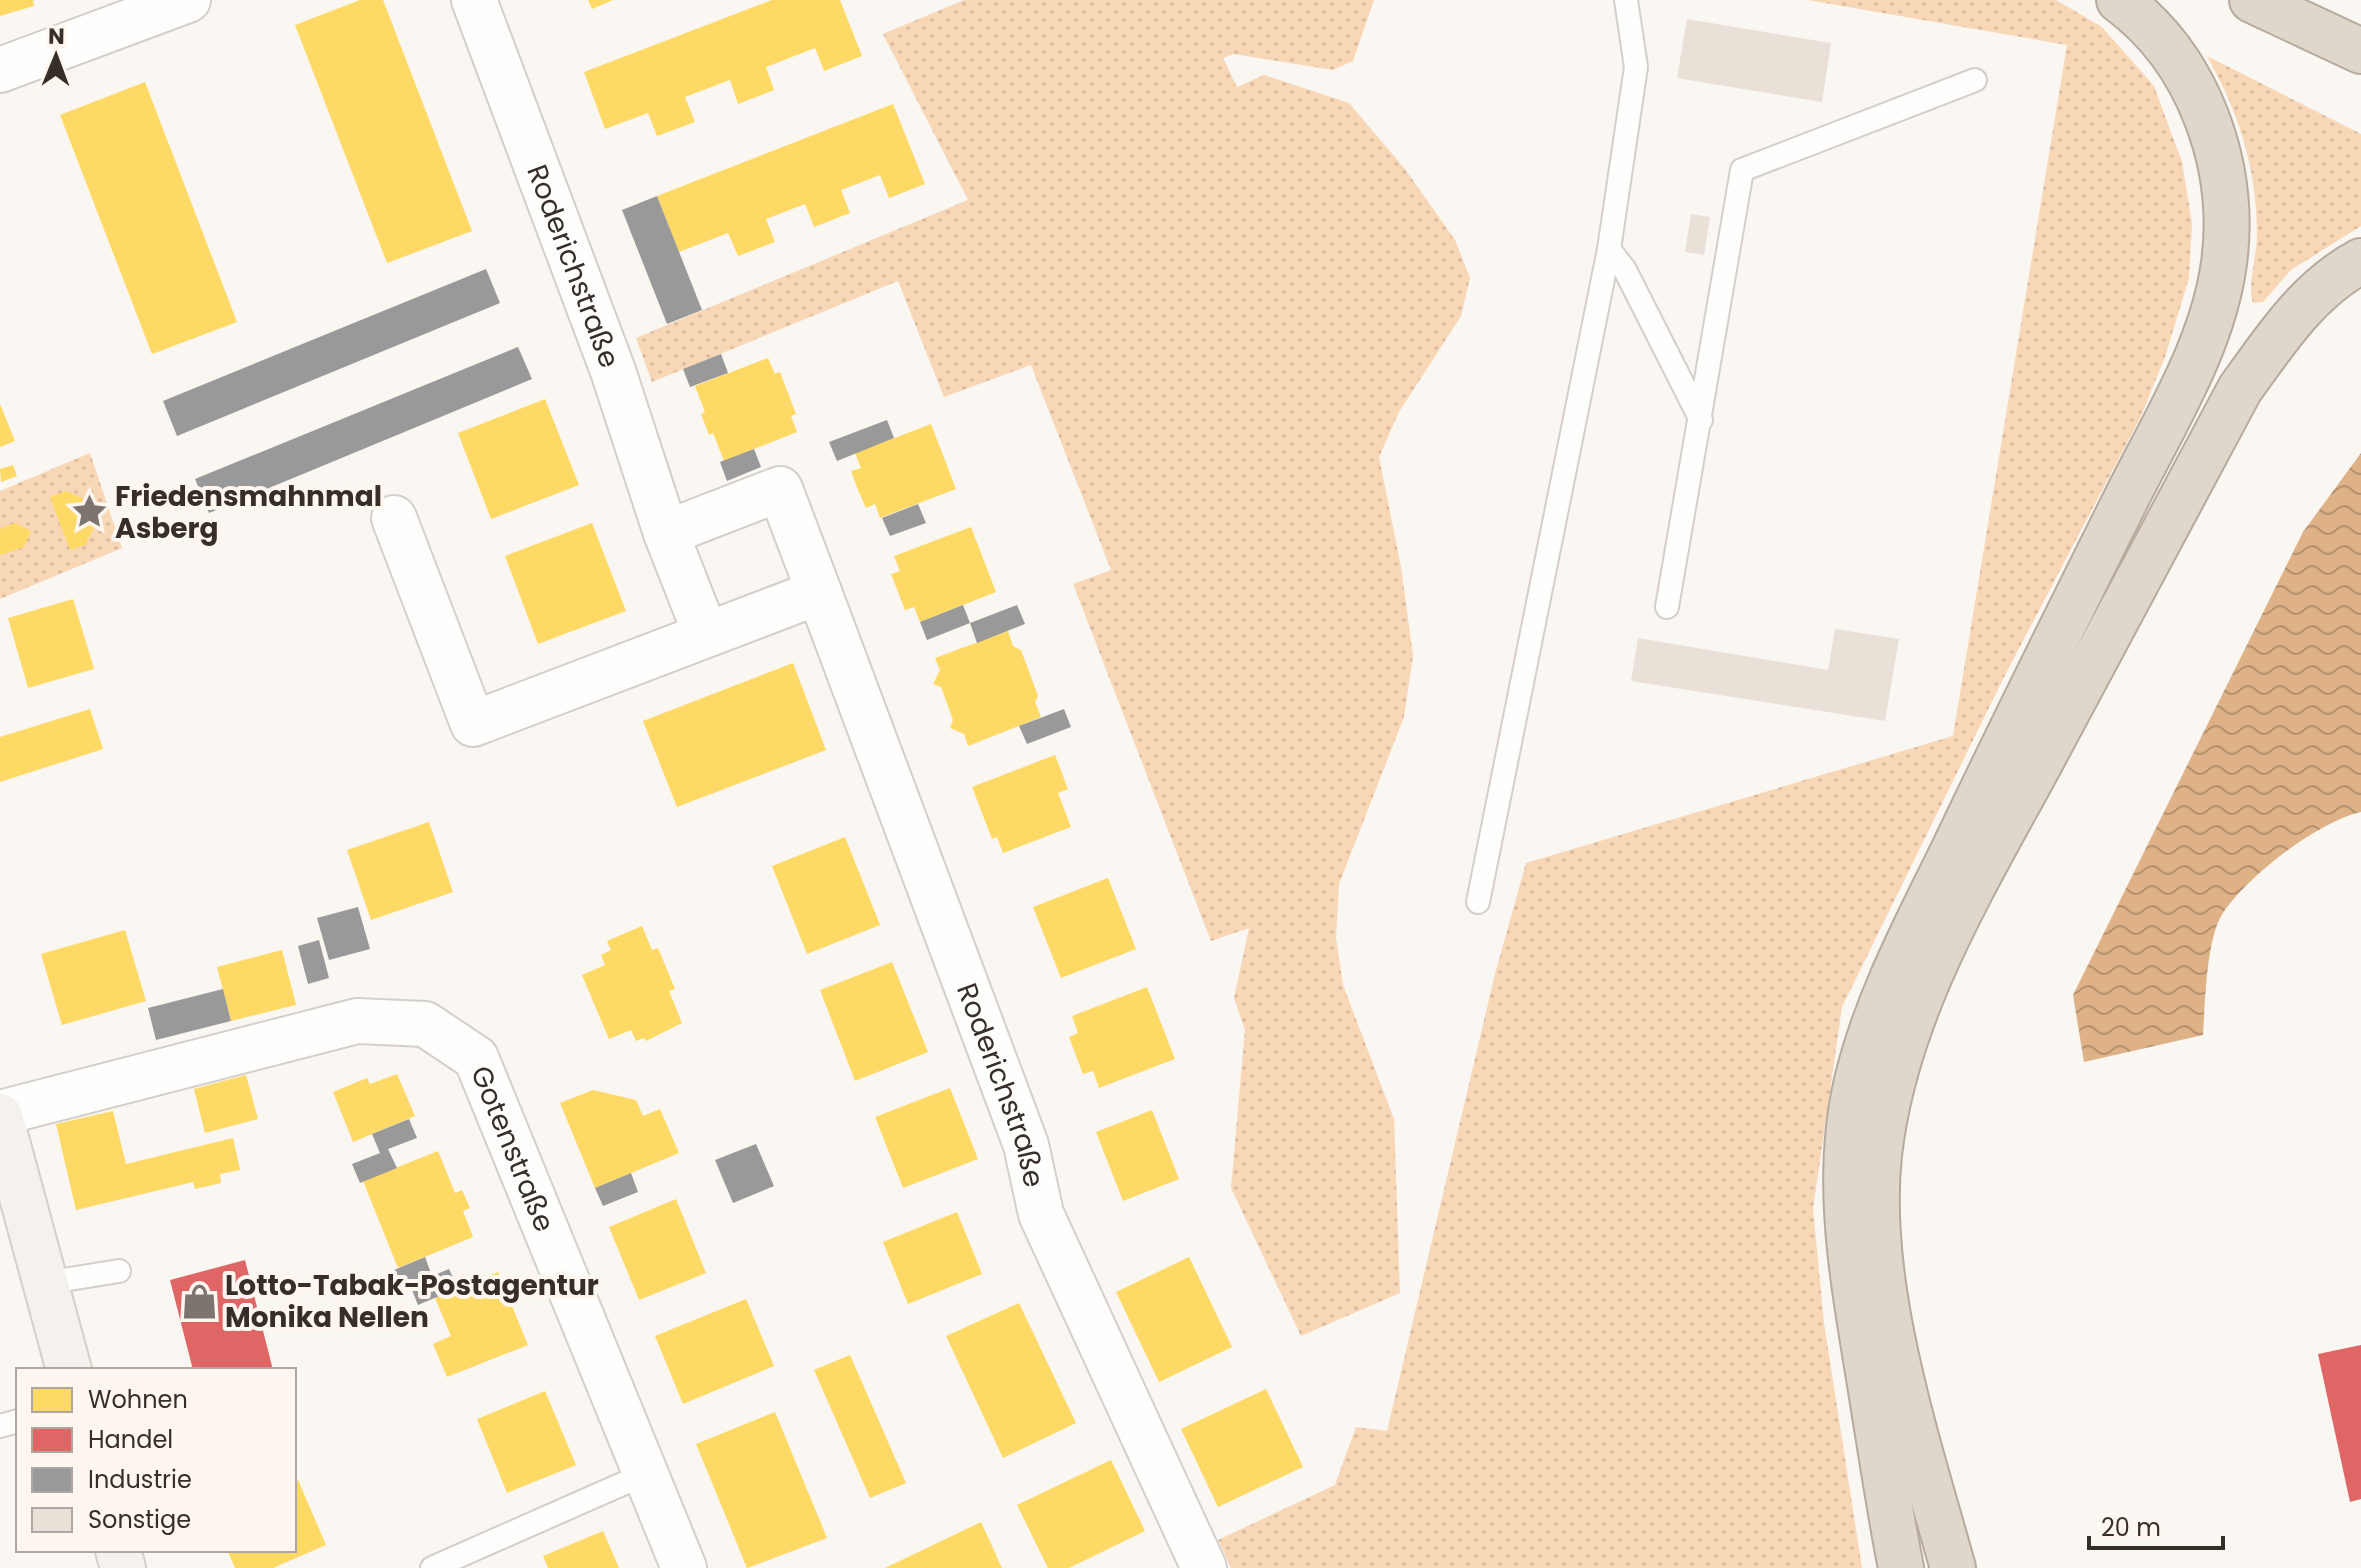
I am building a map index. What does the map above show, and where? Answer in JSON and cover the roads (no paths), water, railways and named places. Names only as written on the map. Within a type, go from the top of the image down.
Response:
[{"type":"highway","points":[[1899,1563],[1850,1256],[1845,1171],[1856,1084],[1880,1004],[2025,699],[2190,372],[2214,312],[2224,266],[2228,221],[2222,171],[2210,124],[2190,82],[2151,29],[2119,0]]},
{"type":"highway","points":[[2252,0],[2361,51]]},
{"type":"highway","points":[[1953,1568],[1916,1434],[1881,1275],[1879,1156],[1895,1076],[1946,938],[2240,389],[2295,314],[2344,270],[2361,261]]},
{"type":"street","points":[[0,70],[188,0]]},
{"type":"street","name":"Roderichstraße","points":[[474,0],[613,371],[666,533],[706,635]]},
{"type":"street","name":"Roderichstraße","points":[[666,533],[780,489],[1026,1145],[1041,1214],[1197,1566]]},
{"type":"street","points":[[394,518],[473,724],[819,592]]},
{"type":"street","name":"Gotenstraße","points":[[0,1114],[357,1021],[425,1024],[476,1058],[684,1568]]},
{"type":"street","points":[[0,1114],[7,1180],[45,1283],[68,1368]]},
{"type":"lane","points":[[1478,902],[1609,249],[1636,67],[1626,0]]},
{"type":"lane","points":[[1667,607],[1742,170],[1975,80]]},
{"type":"lane","points":[[1609,249],[1625,270],[1701,420]]},
{"type":"lane","points":[[45,1283],[119,1271]]},
{"type":"lane","points":[[432,1568],[645,1474]]},
{"type":"water","points":[[2361,453],[2361,812],[2324,827],[2285,852],[2249,883],[2223,913],[2217,924],[2210,955],[2203,1035],[2084,1062],[2073,995],[2303,532]]},
{"type":"place","name":"Friedensmahnmal Asberg","points":[[89,512]]},
{"type":"place","name":"Lotto-Tabak-Postagentur Monika Nellen","points":[[199,1301]]}]
